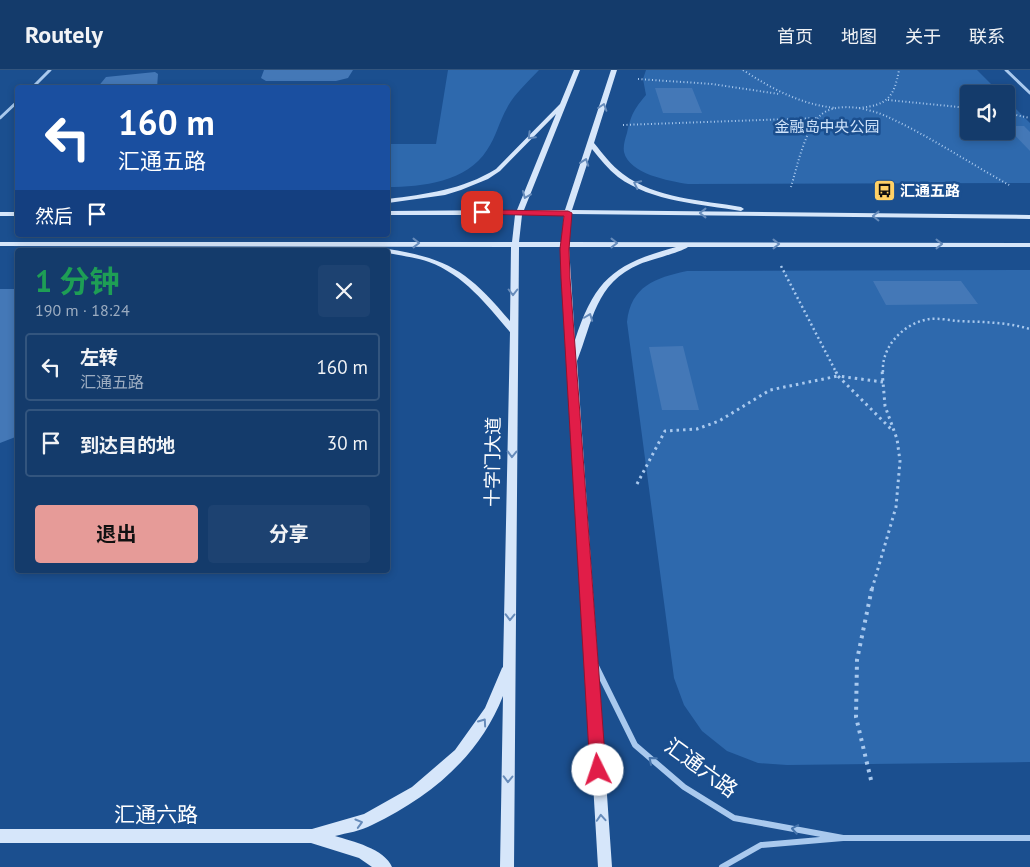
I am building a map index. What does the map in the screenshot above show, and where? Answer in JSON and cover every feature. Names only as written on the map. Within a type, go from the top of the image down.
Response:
[{"type":"main road","name":"十字门大道","points":[[507,867],[513,330],[516,243],[519,214],[566,102],[577,70]]},
{"type":"main road","points":[[605,867],[571,363],[565,243],[568,213],[614,70]]},
{"type":"main road","points":[[390,201],[440,195],[487,178],[498,170],[566,102]]},
{"type":"main road","points":[[591,144],[618,174],[646,188],[682,198],[769,214]]},
{"type":"main road","points":[[390,213],[769,214],[1030,218]]},
{"type":"main road","points":[[0,214],[15,214]]},
{"type":"main road","points":[[324,243],[363,248]]},
{"type":"main road","points":[[571,363],[596,298],[605,285],[630,265],[695,243]]},
{"type":"main road","points":[[0,244],[695,243],[1030,245]]},
{"type":"main road","points":[[390,251],[428,259],[463,276],[474,285],[513,330]]},
{"type":"main road","points":[[312,836],[367,820],[417,792],[460,755],[490,712],[509,666]]},
{"type":"main road","name":"汇通六路","points":[[0,836],[312,836]]},
{"type":"main road","points":[[312,836],[363,852],[385,867]]},
{"type":"street","points":[[35,85],[50,70]]},
{"type":"street","points":[[1006,70],[1030,93]]},
{"type":"street","points":[[0,118],[15,104]]},
{"type":"street","name":"汇通六路","points":[[590,654],[635,745],[684,787],[734,818],[843,838]]},
{"type":"street","name":"汇通六路","points":[[722,867],[761,845],[843,838],[1030,838]]},
{"type":"path","points":[[743,70],[782,95]]},
{"type":"path","points":[[888,100],[894,94],[899,70]]},
{"type":"path","points":[[638,79],[712,84],[782,95],[813,105],[869,111],[888,117],[1011,186]]},
{"type":"path","points":[[791,187],[801,154],[819,118],[825,113],[870,106],[888,100],[960,107]]},
{"type":"path","points":[[1015,116],[1030,118]]},
{"type":"path","points":[[623,124],[819,118]]},
{"type":"path","points":[[781,266],[838,376],[894,432]]},
{"type":"path","points":[[871,780],[856,718],[857,660],[867,604],[896,507],[900,462],[894,432],[885,406],[882,364],[890,343],[910,326],[930,318],[1012,324],[1030,329]]},
{"type":"path","points":[[637,484],[665,431],[697,429],[719,421],[770,390],[838,376],[883,382]]},
{"type":"green space","points":[[448,70],[539,70],[513,98],[487,150],[468,169],[456,176],[429,184],[390,187],[390,144],[436,144]]},
{"type":"green space","name":"金融岛中央公园","points":[[646,70],[977,70],[992,85],[960,85],[960,140],[1015,140],[1015,108],[1030,123],[1030,183],[688,184],[671,181],[641,171],[627,160],[624,152],[624,142],[632,117],[646,95],[643,79]]},
{"type":"green space","points":[[1030,270],[1030,762],[787,765],[758,763],[727,751],[702,731],[684,705],[674,678],[627,322],[629,310],[639,292],[655,281],[687,271]]},
{"type":"building","points":[[264,70],[353,70],[348,78],[336,81],[266,81],[261,78]]},
{"type":"building","points":[[155,72],[158,74],[157,85],[99,85],[106,77]]},
{"type":"building","points":[[655,88],[692,88],[702,113],[663,113]]},
{"type":"building","points":[[1015,126],[1024,126],[1030,132],[1030,151],[1015,135]]},
{"type":"building","points":[[873,281],[961,281],[978,304],[886,305]]},
{"type":"building","points":[[0,289],[15,289],[15,437],[0,443]]},
{"type":"building","points":[[683,346],[699,410],[662,410],[649,347]]},
{"type":"place","name":"汇通五路","points":[[884,191]]},
{"type":"route","points":[[482,212],[519,214],[568,213],[565,249],[566,278],[598,770]]}]
